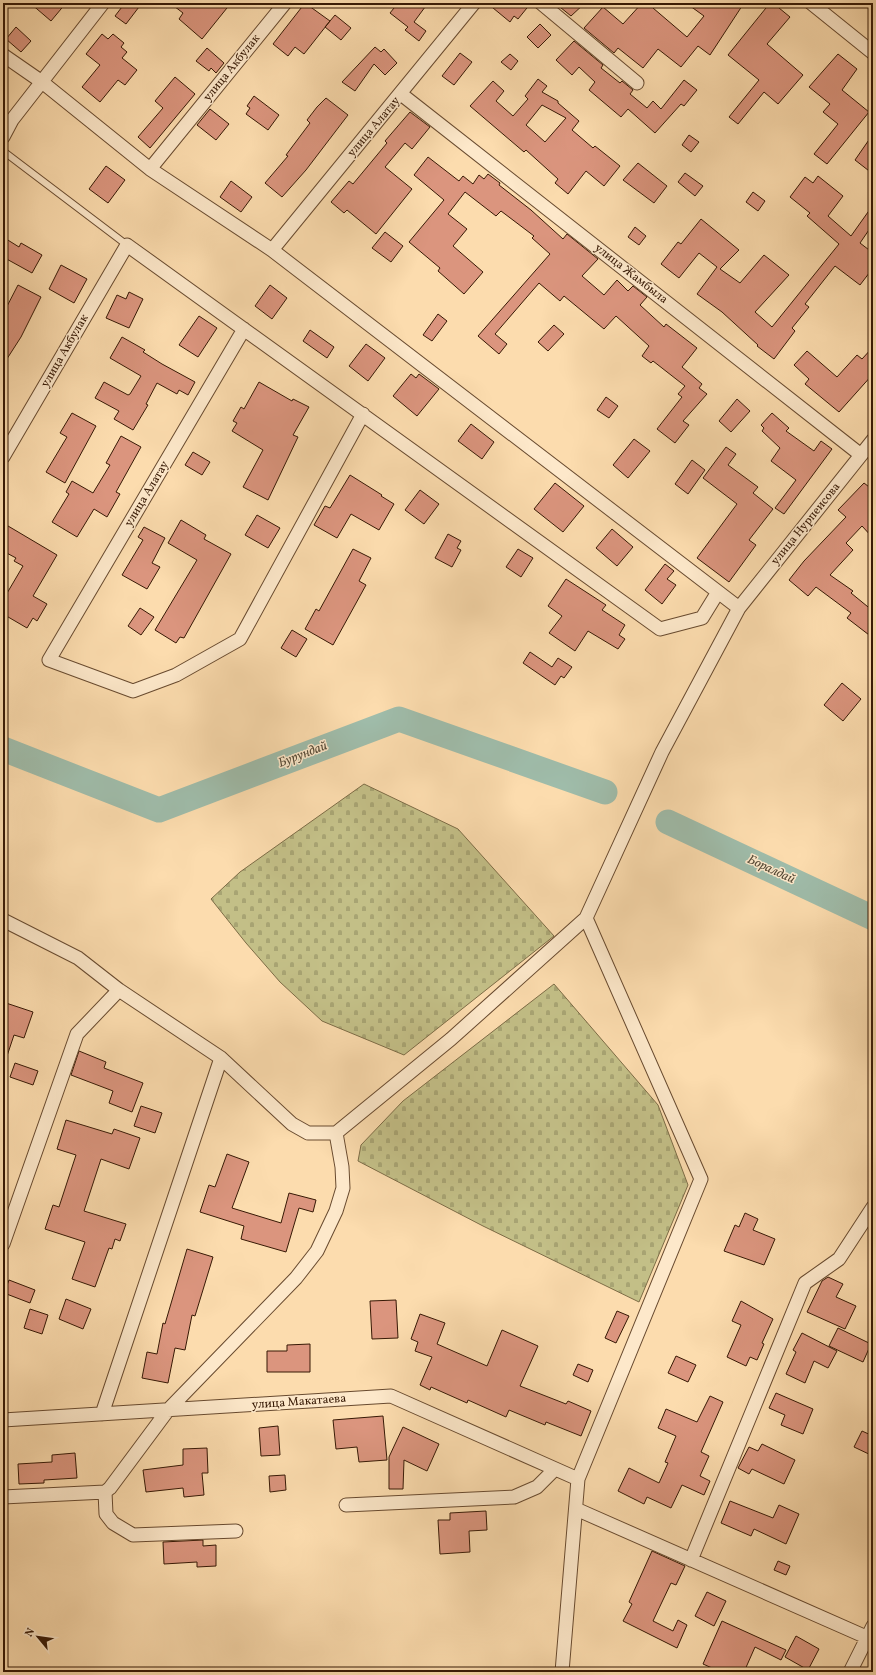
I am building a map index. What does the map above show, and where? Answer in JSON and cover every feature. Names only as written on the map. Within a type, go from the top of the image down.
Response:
[{"type":"street","points":[[3,137],[12,120],[103,3]]},
{"type":"street","name":"улица Акбулак","points":[[150,169],[284,3]]},
{"type":"street","name":"улица Алатау","points":[[272,250],[474,3]]},
{"type":"street","points":[[541,3],[637,82]]},
{"type":"street","points":[[811,3],[873,53]]},
{"type":"street","points":[[3,56],[42,82],[150,169],[272,250],[739,608]]},
{"type":"street","name":"улица Жамбыла","points":[[401,94],[861,454]]},
{"type":"street","points":[[128,245],[660,629],[702,618],[718,592]]},
{"type":"street","name":"улица Акбулак","points":[[3,457],[128,245]]},
{"type":"street","name":"улица Алатау","points":[[244,329],[49,660],[133,691],[176,675],[240,639],[363,414]]},
{"type":"street","name":"улица Нурпеисова","points":[[586,918],[662,752],[739,608],[873,440]]},
{"type":"street","points":[[3,920],[78,958],[119,990],[221,1058],[292,1124],[308,1133],[336,1132],[451,1039],[586,918],[701,1179],[578,1479],[562,1672]]},
{"type":"street","points":[[3,1244],[77,1034],[119,990]]},
{"type":"street","points":[[102,1414],[221,1058]]},
{"type":"street","points":[[3,1497],[106,1492],[110,1488],[168,1410],[296,1278],[317,1251],[336,1211],[343,1188],[342,1167],[336,1132]]},
{"type":"street","points":[[691,1560],[805,1283],[839,1259],[873,1207]]},
{"type":"street","name":"улица Макатаева","points":[[3,1420],[391,1396],[578,1479]]},
{"type":"street","points":[[346,1505],[514,1497],[537,1487],[555,1469]]},
{"type":"street","points":[[106,1492],[106,1514],[113,1523],[133,1534],[236,1531]]},
{"type":"street","points":[[576,1509],[691,1560],[871,1635],[850,1672]]},
{"type":"lane","points":[[3,151],[128,245]]},
{"type":"green space","points":[[364,784],[458,829],[554,936],[404,1055],[322,1021],[280,982],[246,943],[211,899],[240,872]]},
{"type":"green space","points":[[554,984],[658,1105],[688,1185],[639,1302],[483,1226],[358,1161],[361,1145],[403,1101]]},
{"type":"building","points":[[30,3],[66,3],[51,21]]},
{"type":"building","points":[[125,3],[142,3],[126,24],[115,16]]},
{"type":"building","points":[[170,3],[231,3],[202,39],[179,19],[183,13]]},
{"type":"building","points":[[305,3],[330,21],[304,54],[295,47],[288,56],[273,44]]},
{"type":"building","points":[[398,3],[428,3],[414,22],[426,31],[419,41],[405,30],[408,27],[390,13]]},
{"type":"building","points":[[487,3],[531,3],[518,19],[514,16],[510,22]]},
{"type":"building","points":[[555,3],[585,3],[571,16]]},
{"type":"building","points":[[642,3],[658,3],[653,8],[687,37],[704,16],[686,3],[744,3],[710,55],[698,46],[681,67],[658,49],[643,68],[618,48],[614,53],[584,28],[603,7],[623,24]]},
{"type":"building","points":[[770,3],[773,3],[790,17],[767,44],[803,75],[778,104],[764,92],[738,124],[729,117],[759,80],[728,55]]},
{"type":"building","points":[[335,15],[351,28],[341,40],[325,27]]},
{"type":"building","points":[[540,24],[551,35],[538,48],[527,37]]},
{"type":"building","points":[[16,27],[31,41],[21,52],[6,39]]},
{"type":"building","points":[[102,34],[108,39],[113,34],[124,43],[121,47],[127,52],[122,58],[137,70],[125,85],[118,80],[100,102],[82,87],[100,65],[86,54]]},
{"type":"building","points":[[574,41],[603,65],[601,68],[620,83],[622,81],[633,90],[630,94],[647,108],[653,101],[661,109],[684,80],[697,90],[684,106],[681,104],[655,133],[628,109],[621,117],[589,90],[595,82],[579,67],[572,75],[556,60]]},
{"type":"building","points":[[375,47],[381,52],[384,49],[397,63],[385,75],[374,64],[355,91],[342,82]]},
{"type":"building","points":[[207,48],[224,63],[216,73],[211,68],[209,71],[196,61]]},
{"type":"building","points":[[460,53],[472,62],[454,85],[442,76]]},
{"type":"building","points":[[510,54],[518,61],[511,70],[501,62]]},
{"type":"building","points":[[838,54],[857,69],[842,90],[869,112],[827,164],[814,154],[838,124],[823,112],[830,104],[809,87]]},
{"type":"building","points":[[175,77],[195,94],[150,148],[138,137],[163,108],[155,101]]},
{"type":"building","points":[[538,79],[547,86],[542,92],[558,101],[558,103],[579,121],[572,130],[593,148],[595,146],[620,166],[604,186],[586,171],[568,194],[555,183],[558,179],[526,150],[524,152],[470,106],[493,81],[504,91],[496,101],[513,116],[528,99],[525,96]],"holes":[[[542,105],[566,118],[545,142],[526,125]]]},
{"type":"building","points":[[254,96],[279,115],[268,130],[246,114],[250,108],[247,106]]},
{"type":"building","points":[[326,98],[348,115],[306,170],[282,197],[265,183],[288,156],[286,155],[310,123],[307,120]]},
{"type":"building","points":[[210,109],[229,124],[216,140],[197,125]]},
{"type":"building","points":[[410,112],[430,127],[412,149],[405,143],[385,167],[412,189],[376,234],[347,210],[344,213],[331,202],[349,181],[353,184],[387,143],[385,141]]},
{"type":"building","points":[[873,134],[873,174],[855,160]]},
{"type":"building","points":[[689,135],[699,142],[691,152],[682,145]]},
{"type":"building","points":[[428,157],[459,181],[463,176],[473,184],[479,175],[484,179],[488,174],[563,239],[567,234],[598,259],[582,276],[604,295],[617,280],[628,291],[633,286],[647,297],[640,305],[664,327],[666,324],[697,348],[682,367],[702,384],[699,388],[707,394],[683,421],[689,425],[675,443],[657,429],[682,397],[678,394],[685,386],[653,361],[651,363],[642,356],[649,346],[616,316],[604,329],[564,296],[560,301],[539,283],[495,334],[507,344],[499,354],[478,336],[550,254],[532,238],[534,236],[501,211],[496,216],[465,192],[448,214],[467,229],[453,246],[483,272],[464,294],[438,271],[440,268],[409,242],[444,200],[414,175]]},
{"type":"building","points":[[638,163],[667,186],[654,203],[623,180]]},
{"type":"building","points":[[106,166],[125,180],[108,203],[89,189]]},
{"type":"building","points":[[685,173],[703,186],[695,196],[678,182]]},
{"type":"building","points":[[818,176],[843,196],[828,216],[851,236],[873,205],[873,224],[860,243],[873,253],[873,268],[860,285],[835,266],[805,304],[809,307],[792,328],[795,331],[774,359],[757,346],[758,345],[722,312],[697,294],[717,267],[699,253],[679,278],[661,264],[678,242],[681,244],[701,219],[739,250],[720,269],[740,283],[764,255],[789,275],[755,312],[772,327],[839,244],[807,216],[810,213],[790,197],[805,177],[813,183]]},
{"type":"building","points":[[231,181],[252,197],[241,212],[220,197]]},
{"type":"building","points":[[753,192],[765,201],[758,211],[746,202]]},
{"type":"building","points":[[635,227],[646,236],[639,245],[628,237]]},
{"type":"building","points":[[385,232],[403,246],[391,262],[372,248]]},
{"type":"building","points":[[3,237],[19,247],[21,243],[42,255],[32,273],[3,257]]},
{"type":"building","points":[[61,265],[87,279],[74,303],[49,289]]},
{"type":"building","points":[[18,285],[41,297],[21,337],[3,365],[3,314]]},
{"type":"building","points":[[270,285],[287,298],[272,319],[255,306]]},
{"type":"building","points":[[129,292],[143,299],[129,328],[106,318],[117,295],[126,299]]},
{"type":"building","points":[[438,314],[447,321],[432,341],[423,335]]},
{"type":"building","points":[[199,316],[217,328],[198,357],[179,345]]},
{"type":"building","points":[[554,325],[564,334],[548,351],[538,342]]},
{"type":"building","points":[[310,330],[334,347],[327,358],[303,341]]},
{"type":"building","points":[[122,337],[145,350],[143,352],[162,364],[195,382],[188,395],[179,390],[177,394],[157,383],[146,404],[148,405],[133,430],[114,419],[119,411],[95,398],[104,382],[128,395],[141,376],[110,358]]},
{"type":"building","points":[[366,344],[385,358],[368,381],[349,366]]},
{"type":"building","points":[[873,347],[873,374],[839,412],[805,384],[809,379],[794,365],[807,351],[837,377],[857,355],[862,359]]},
{"type":"building","points":[[411,374],[416,378],[419,374],[439,389],[417,416],[393,396]]},
{"type":"building","points":[[259,382],[292,401],[293,399],[309,407],[293,435],[298,437],[268,500],[243,487],[263,450],[232,431],[237,423],[233,421],[241,407],[244,409]]},
{"type":"building","points":[[606,397],[618,406],[609,418],[597,410]]},
{"type":"building","points":[[737,399],[750,411],[731,432],[719,421]]},
{"type":"building","points":[[72,413],[96,426],[65,483],[46,472],[67,437],[60,433]]},
{"type":"building","points":[[772,413],[789,428],[786,431],[814,451],[821,441],[832,449],[784,514],[775,508],[796,480],[771,461],[780,448],[762,431],[764,428],[761,425]]},
{"type":"building","points":[[471,424],[494,442],[482,459],[458,441]]},
{"type":"building","points":[[121,436],[141,447],[116,492],[120,494],[107,517],[94,509],[77,537],[52,522],[69,494],[66,492],[72,481],[93,493],[110,465],[106,463]]},
{"type":"building","points":[[634,439],[650,451],[628,478],[613,465]]},
{"type":"building","points":[[726,447],[736,454],[728,465],[758,487],[753,493],[773,509],[749,540],[756,545],[729,582],[697,558],[737,504],[703,478]]},
{"type":"building","points":[[193,452],[210,462],[202,475],[185,465]]},
{"type":"building","points":[[692,460],[705,470],[688,494],[675,484]]},
{"type":"building","points":[[350,475],[394,504],[379,530],[351,514],[337,538],[314,525],[325,506],[330,508]]},
{"type":"building","points":[[555,483],[584,506],[563,532],[534,509]]},
{"type":"building","points":[[864,483],[873,490],[873,538],[862,526],[846,543],[853,550],[830,575],[853,591],[851,593],[873,611],[873,638],[847,618],[851,613],[816,587],[808,596],[789,580],[804,561],[846,517],[838,510]]},
{"type":"building","points":[[420,490],[439,504],[424,524],[405,510]]},
{"type":"building","points":[[257,515],[280,528],[268,548],[245,535]]},
{"type":"building","points":[[181,520],[206,535],[204,539],[231,554],[184,638],[180,637],[176,643],[155,630],[197,560],[168,543]]},
{"type":"building","points":[[3,523],[57,555],[33,596],[47,604],[37,621],[33,618],[27,628],[3,614],[3,600],[23,566],[14,561],[16,558],[3,551]]},
{"type":"building","points":[[144,527],[165,538],[152,563],[160,567],[147,589],[122,575],[143,540],[138,537]]},
{"type":"building","points":[[612,529],[633,547],[617,566],[596,548]]},
{"type":"building","points":[[448,534],[461,541],[457,548],[461,550],[452,567],[435,558]]},
{"type":"building","points":[[353,549],[371,558],[359,581],[366,585],[333,645],[305,629],[316,609],[319,611]]},
{"type":"building","points":[[518,549],[533,558],[521,577],[506,567]]},
{"type":"building","points":[[665,564],[674,571],[667,579],[676,585],[662,604],[645,590]]},
{"type":"building","points":[[566,579],[606,605],[602,610],[625,625],[619,635],[625,639],[618,649],[588,631],[575,651],[549,633],[562,616],[548,606]]},
{"type":"building","points":[[140,608],[154,617],[141,635],[128,626]]},
{"type":"building","points":[[292,630],[307,639],[296,657],[281,648]]},
{"type":"building","points":[[530,652],[552,667],[558,658],[572,667],[564,678],[561,676],[555,685],[523,663]]},
{"type":"building","points":[[842,683],[861,699],[843,721],[824,705]]},
{"type":"building","points":[[3,1002],[33,1012],[24,1038],[14,1035],[5,1062],[3,1061]]},
{"type":"building","points":[[79,1051],[106,1062],[104,1068],[143,1083],[132,1112],[109,1103],[113,1091],[71,1075]]},
{"type":"building","points":[[15,1063],[38,1071],[33,1085],[10,1077]]},
{"type":"building","points":[[141,1106],[162,1113],[155,1133],[134,1126]]},
{"type":"building","points":[[66,1120],[112,1134],[114,1129],[140,1138],[129,1169],[101,1159],[84,1211],[126,1224],[120,1241],[115,1239],[112,1249],[109,1248],[95,1287],[72,1279],[85,1242],[45,1229],[53,1205],[59,1207],[76,1155],[57,1149]]},
{"type":"building","points":[[227,1154],[249,1162],[232,1208],[281,1223],[289,1193],[316,1200],[313,1212],[299,1208],[286,1252],[241,1239],[244,1226],[200,1212],[209,1185],[215,1187]]},
{"type":"building","points":[[745,1213],[758,1219],[753,1230],[775,1239],[764,1265],[724,1251],[735,1225],[739,1227]]},
{"type":"building","points":[[187,1249],[213,1257],[195,1316],[192,1315],[185,1350],[175,1348],[168,1383],[142,1378],[147,1352],[157,1354],[163,1323],[165,1324]]},
{"type":"building","points":[[828,1277],[843,1284],[836,1297],[856,1306],[845,1329],[807,1312],[822,1281]]},
{"type":"building","points":[[9,1280],[35,1290],[30,1303],[4,1293]]},
{"type":"building","points":[[66,1299],[91,1309],[83,1329],[59,1319]]},
{"type":"building","points":[[396,1300],[398,1338],[372,1339],[370,1301]]},
{"type":"building","points":[[741,1301],[773,1319],[762,1343],[764,1344],[757,1360],[750,1357],[746,1366],[727,1357],[741,1325],[732,1321]]},
{"type":"building","points":[[30,1309],[48,1315],[42,1334],[24,1328]]},
{"type":"building","points":[[617,1311],[629,1316],[616,1343],[605,1338]]},
{"type":"building","points":[[420,1314],[445,1323],[437,1344],[487,1366],[502,1330],[538,1346],[520,1386],[566,1404],[568,1401],[591,1411],[581,1436],[546,1422],[545,1425],[509,1410],[506,1417],[468,1400],[467,1403],[431,1387],[430,1390],[420,1385],[432,1357],[415,1351],[418,1342],[411,1339]]},
{"type":"building","points":[[838,1328],[871,1344],[863,1362],[829,1346]]},
{"type":"building","points":[[802,1333],[837,1351],[828,1368],[814,1361],[805,1383],[786,1374],[796,1352],[793,1350]]},
{"type":"building","points":[[310,1344],[310,1372],[267,1372],[267,1351],[287,1351],[287,1345]]},
{"type":"building","points":[[676,1356],[696,1365],[688,1382],[668,1373]]},
{"type":"building","points":[[578,1364],[593,1370],[588,1382],[573,1375]]},
{"type":"building","points":[[776,1393],[813,1409],[803,1434],[781,1425],[785,1415],[769,1408]]},
{"type":"building","points":[[710,1396],[723,1402],[701,1452],[709,1456],[700,1476],[710,1481],[704,1495],[682,1485],[671,1508],[647,1497],[644,1504],[618,1491],[629,1468],[659,1483],[668,1463],[665,1462],[676,1436],[658,1428],[666,1409],[697,1422]]},
{"type":"building","points":[[383,1416],[387,1460],[359,1462],[357,1447],[336,1449],[333,1420]]},
{"type":"building","points":[[278,1426],[280,1455],[261,1456],[259,1428]]},
{"type":"building","points":[[403,1427],[439,1444],[427,1471],[404,1460],[403,1489],[389,1489],[389,1457]]},
{"type":"building","points":[[862,1431],[873,1436],[873,1456],[854,1447]]},
{"type":"building","points":[[762,1444],[795,1460],[784,1484],[752,1469],[749,1474],[738,1468],[749,1447],[758,1451]]},
{"type":"building","points":[[207,1448],[208,1473],[202,1473],[204,1495],[184,1497],[183,1488],[146,1492],[143,1470],[183,1465],[183,1449]]},
{"type":"building","points":[[75,1453],[77,1478],[44,1480],[44,1483],[19,1484],[18,1464],[52,1462],[52,1455]]},
{"type":"building","points":[[285,1475],[286,1490],[270,1492],[269,1476]]},
{"type":"building","points":[[730,1501],[773,1518],[779,1505],[799,1514],[786,1544],[754,1529],[751,1536],[721,1523]]},
{"type":"building","points":[[486,1511],[487,1530],[469,1531],[470,1552],[440,1554],[438,1520],[450,1520],[450,1513]]},
{"type":"building","points":[[203,1540],[203,1546],[216,1545],[216,1566],[197,1567],[197,1562],[164,1564],[163,1542]]},
{"type":"building","points":[[652,1551],[685,1566],[676,1585],[671,1583],[653,1621],[673,1631],[678,1620],[687,1625],[677,1648],[623,1621],[632,1604],[629,1602]]},
{"type":"building","points":[[778,1561],[790,1566],[786,1575],[774,1570]]},
{"type":"building","points":[[707,1592],[726,1601],[714,1626],[695,1616]]},
{"type":"building","points":[[722,1621],[786,1650],[781,1660],[755,1647],[744,1672],[721,1672],[703,1664]]},
{"type":"building","points":[[796,1636],[819,1649],[808,1670],[785,1657]]},
{"type":"waterway","name":"Бурундай","points":[[3,749],[159,810],[399,719],[605,792]]},
{"type":"waterway","name":"Боралдай","points":[[668,822],[873,918]]}]
